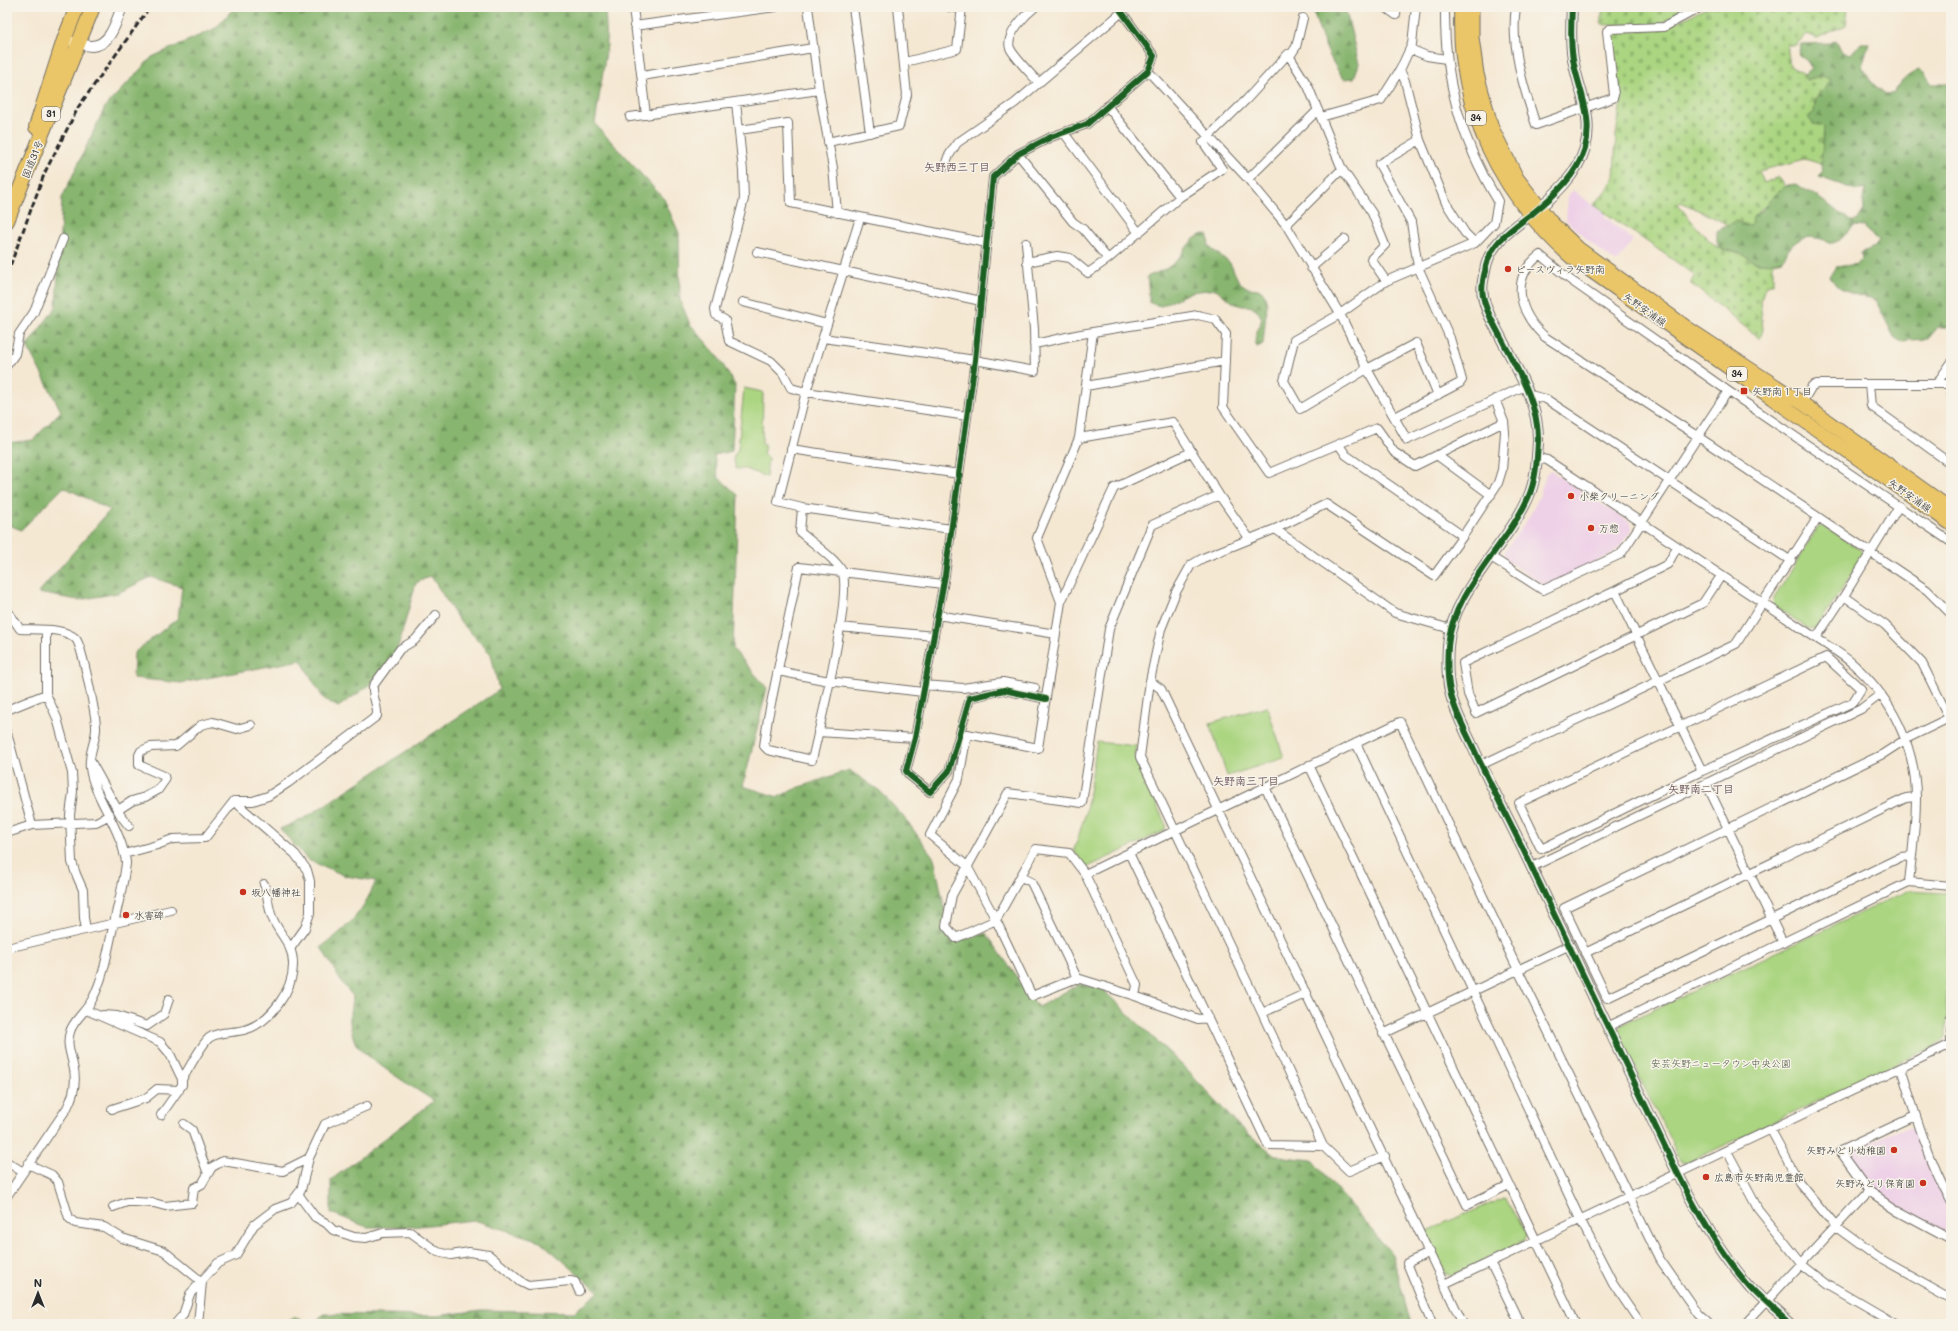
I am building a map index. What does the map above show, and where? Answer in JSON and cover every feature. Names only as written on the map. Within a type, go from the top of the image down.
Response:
[{"type":"highway","name":"国道31号","points":[[7,219],[64,40],[77,7]]},
{"type":"highway","name":"国道31号","points":[[7,219],[93,7]]},
{"type":"main road","name":"矢野安浦線","points":[[1461,7],[1462,57],[1474,114],[1497,167],[1571,257],[1951,524]]},
{"type":"main road","name":"矢野安浦線","points":[[1472,7],[1474,55],[1486,110],[1507,162],[1534,212],[1578,248],[1630,287],[1689,329],[1802,404],[1951,509]]},
{"type":"street","points":[[64,40],[93,46],[102,43],[109,38],[122,7]]},
{"type":"street","points":[[633,7],[634,26],[642,76],[646,115]]},
{"type":"street","points":[[634,26],[776,7]]},
{"type":"street","points":[[808,7],[818,90],[828,142],[837,213]]},
{"type":"street","points":[[853,7],[870,133]]},
{"type":"street","points":[[828,142],[898,126],[907,95],[905,62],[898,7]]},
{"type":"street","points":[[905,62],[957,49],[962,8],[949,7]]},
{"type":"street","points":[[1035,7],[1025,15],[1010,38],[1010,48],[1039,83]]},
{"type":"street","points":[[1385,7],[1396,15],[1397,7]]},
{"type":"street","points":[[1410,7],[1413,22]]},
{"type":"street","points":[[1248,179],[1320,114],[1380,100],[1400,70],[1412,44],[1413,22],[1416,7]]},
{"type":"street","points":[[1438,395],[1416,342],[1300,409],[1284,381],[1294,340],[1340,314],[1386,281],[1475,243],[1494,224],[1498,202],[1482,174],[1459,121],[1446,59],[1445,7]]},
{"type":"street","points":[[1516,7],[1516,44],[1522,85],[1536,125],[1613,98],[1614,95],[1607,31],[1609,29],[1664,27],[1701,7]]},
{"type":"street","points":[[1572,7],[1571,31],[1573,60],[1586,107],[1588,131],[1584,152],[1568,180],[1492,248],[1485,265],[1482,289],[1483,298],[1490,316],[1533,404],[1538,436],[1535,472],[1528,498],[1460,604],[1450,629],[1448,668],[1450,691],[1458,714],[1481,765],[1532,867],[1568,946],[1678,1174],[1720,1248],[1750,1287],[1790,1324]]},
{"type":"street","points":[[945,166],[948,157],[957,143],[1015,103],[1120,10],[1154,56],[1148,71],[1087,124],[1051,137],[1018,154],[993,177],[968,416],[934,636],[915,738],[906,771],[909,776],[930,792],[949,771],[970,698],[1004,690],[1046,699]]},
{"type":"street","points":[[1290,56],[1296,47],[1303,18]]},
{"type":"street","points":[[642,76],[813,48]]},
{"type":"street","points":[[1410,49],[1427,56],[1446,59]]},
{"type":"street","points":[[1027,262],[1057,256],[1070,258],[1088,273],[1108,259],[1180,197],[1222,169],[1203,142],[1247,99],[1288,54],[1290,56]]},
{"type":"street","points":[[1290,56],[1308,86],[1342,169],[1372,213],[1385,245],[1371,259],[1386,281]]},
{"type":"street","points":[[1400,70],[1405,81],[1420,140],[1446,203],[1465,233],[1475,243]]},
{"type":"street","points":[[1148,71],[1248,179],[1286,224],[1311,268],[1340,314],[1367,369],[1407,440],[1496,399],[1527,390],[1546,398],[1791,561]]},
{"type":"street","points":[[630,117],[818,90]]},
{"type":"street","points":[[736,102],[744,199],[715,309],[716,315],[725,320],[729,341],[771,361],[784,373],[791,388],[806,392],[968,416]]},
{"type":"street","points":[[1107,106],[1180,197]]},
{"type":"street","points":[[739,130],[788,123],[790,203],[987,243]]},
{"type":"street","points":[[1064,133],[1139,233]]},
{"type":"street","points":[[1395,417],[1460,383],[1462,380],[1450,338],[1418,267],[1411,222],[1379,164],[1420,140]]},
{"type":"street","points":[[1018,154],[1073,222],[1083,229],[1108,259]]},
{"type":"street","points":[[1286,224],[1342,169]]},
{"type":"street","points":[[860,218],[806,392],[778,502],[802,508],[951,529]]},
{"type":"street","points":[[7,365],[15,354],[19,334],[34,312],[63,239]]},
{"type":"street","points":[[1311,268],[1345,239]]},
{"type":"street","points":[[823,338],[975,360],[1035,372],[1026,243]]},
{"type":"street","points":[[757,252],[981,301]]},
{"type":"street","points":[[1951,542],[1728,391],[1568,279],[1540,255],[1531,262],[1524,273],[1520,294],[1527,314],[1536,330],[1544,337],[1697,436],[1927,590],[1951,614]]},
{"type":"street","points":[[743,302],[827,324]]},
{"type":"street","points":[[1034,344],[1061,339],[1072,335],[1198,315],[1215,319],[1226,334],[1223,407],[1269,473],[1377,428],[1394,452],[1415,466],[1438,456],[1504,422]]},
{"type":"street","points":[[1061,602],[1037,538],[1079,438],[1093,332]]},
{"type":"street","points":[[1086,386],[1225,361]]},
{"type":"street","points":[[1937,383],[1951,363]]},
{"type":"street","points":[[1802,404],[1812,386],[1817,384],[1937,383],[1951,384],[1951,393]]},
{"type":"street","points":[[1869,384],[1871,406],[1951,464]]},
{"type":"street","points":[[1491,557],[1543,590],[1621,554],[1668,480],[1728,391]]},
{"type":"street","points":[[1385,1156],[1349,1171],[1323,1146],[1262,1013],[1173,830],[1140,757],[1150,681],[1161,629],[1176,592],[1191,565],[1203,558],[1249,538],[1275,529],[1326,504],[1434,576],[1463,536],[1498,483],[1502,470],[1505,442],[1504,422],[1496,399]]},
{"type":"street","points":[[1079,438],[1173,422],[1219,495],[1249,538]]},
{"type":"street","points":[[1339,445],[1346,455],[1463,536]]},
{"type":"street","points":[[791,448],[959,474]]},
{"type":"street","points":[[1191,452],[1114,488],[1061,602],[1038,748],[967,734],[959,779],[930,835],[967,866],[996,920],[1032,996],[1077,978],[1135,996],[1198,1019],[1208,1018]]},
{"type":"street","points":[[1438,456],[1491,495]]},
{"type":"street","points":[[1537,458],[1547,460],[1816,638],[1852,663],[1867,677],[1894,715],[1906,739],[1913,770],[1916,797],[1909,882]]},
{"type":"street","points":[[1135,996],[1137,985],[1085,874],[1069,853],[1036,849],[996,920],[956,938],[946,926],[952,895],[1008,793],[1082,803],[1109,629],[1152,525],[1219,495]]},
{"type":"street","points":[[1816,638],[1844,596],[1899,506]]},
{"type":"street","points":[[802,508],[800,532],[836,563],[842,572],[845,594],[829,681],[812,760],[768,750],[764,746],[768,718],[799,567],[842,572],[943,584]]},
{"type":"street","points":[[1481,765],[1736,644],[1818,517]]},
{"type":"street","points":[[1275,529],[1395,613],[1450,629]]},
{"type":"street","points":[[1677,547],[1668,564],[1615,591],[1463,663],[1468,694],[1476,713],[1703,604],[1721,576]]},
{"type":"street","points":[[1615,591],[1702,771]]},
{"type":"street","points":[[1844,596],[1885,625],[1922,663],[1950,719],[1906,739],[1883,754],[1564,908],[1606,998],[1902,857],[1912,856]]},
{"type":"street","points":[[7,610],[20,630],[46,630],[64,633],[76,638],[82,651],[96,729],[90,759],[90,768],[93,779],[120,837],[126,862],[106,962],[93,998],[86,1010],[74,1022],[70,1032],[68,1046],[74,1066],[75,1082],[72,1098],[67,1108],[7,1196]]},
{"type":"street","points":[[234,801],[253,801],[268,796],[288,783],[377,716],[377,708],[372,692],[373,686],[400,649],[416,640],[436,615]]},
{"type":"street","points":[[937,615],[1056,634]]},
{"type":"street","points":[[839,627],[934,636]]},
{"type":"street","points":[[46,630],[46,694],[57,718],[72,773],[73,792],[70,822],[72,862],[83,890],[86,929]]},
{"type":"street","points":[[1826,657],[1861,689],[1853,702],[1702,771],[1541,848],[1519,803],[1680,726],[1826,657]]},
{"type":"street","points":[[778,671],[829,681],[924,688],[963,688],[1003,682],[1035,688]]},
{"type":"street","points":[[1150,681],[1161,689],[1220,809],[1464,1324]]},
{"type":"street","points":[[7,710],[46,694]]},
{"type":"street","points":[[1532,867],[1861,709],[1880,694]]},
{"type":"street","points":[[118,810],[132,801],[146,797],[158,790],[165,780],[164,776],[139,765],[139,755],[141,751],[150,747],[176,746],[201,724],[213,722],[237,730],[251,725]]},
{"type":"street","points":[[1085,874],[1173,830],[1220,809],[1400,722],[1518,970],[1659,1258],[1698,1314],[1709,1324]]},
{"type":"street","points":[[818,732],[915,738]]},
{"type":"street","points":[[7,733],[32,825]]},
{"type":"street","points":[[1356,743],[1580,1219],[1614,1283],[1641,1324]]},
{"type":"street","points":[[90,759],[128,826]]},
{"type":"street","points":[[1309,765],[1535,1241],[1576,1324]]},
{"type":"street","points":[[1706,783],[1783,943]]},
{"type":"street","points":[[1265,787],[1383,1034],[1467,1205],[1509,1185]]},
{"type":"street","points":[[1586,953],[1906,798],[1916,797]]},
{"type":"street","points":[[124,854],[173,839],[205,838],[234,801]]},
{"type":"street","points":[[234,801],[295,854],[307,870],[310,881],[310,913],[304,928],[290,949]]},
{"type":"street","points":[[7,833],[32,825],[70,822],[96,822],[110,815]]},
{"type":"street","points":[[1129,853],[1268,1145],[1323,1146]]},
{"type":"street","points":[[1021,877],[1031,882],[1077,978]]},
{"type":"street","points":[[1607,1027],[1909,882],[1951,886]]},
{"type":"street","points":[[182,1079],[208,1038],[216,1035],[245,1030],[264,1019],[276,1008],[292,977],[293,962],[289,943],[275,924],[271,914],[269,896],[264,884]]},
{"type":"street","points":[[7,948],[171,910]]},
{"type":"street","points":[[1383,1034],[1426,1012],[1568,946]]},
{"type":"street","points":[[1262,1013],[1307,992]]},
{"type":"street","points":[[96,1015],[117,1016],[147,1026],[164,1014],[169,999]]},
{"type":"street","points":[[86,1010],[160,1042],[170,1054],[182,1079],[182,1085],[161,1115]]},
{"type":"street","points":[[1444,1284],[1901,1068],[1951,1046],[1951,1017]]},
{"type":"street","points":[[1901,1068],[1937,1176],[1951,1201]]},
{"type":"street","points":[[112,1109],[146,1098],[157,1089],[179,1090]]},
{"type":"street","points":[[175,1324],[183,1315],[190,1294],[218,1263],[236,1255],[254,1225],[274,1209],[291,1204],[302,1190],[308,1158],[325,1124],[367,1106]]},
{"type":"street","points":[[1916,1116],[1840,1152],[1870,1191],[1897,1210],[1951,1239]]},
{"type":"street","points":[[184,1124],[192,1130],[208,1174]]},
{"type":"street","points":[[1771,1130],[1799,1182],[1836,1227],[1878,1257],[1951,1298]]},
{"type":"street","points":[[1727,1151],[1758,1209],[1802,1264],[1829,1285],[1896,1324]]},
{"type":"street","points":[[113,1207],[127,1202],[154,1203],[165,1206],[192,1203],[194,1188],[202,1184],[212,1167],[223,1161],[283,1171],[308,1158]]},
{"type":"street","points":[[7,1162],[23,1172]]},
{"type":"street","points":[[28,1164],[52,1175],[58,1182],[69,1218],[76,1223],[104,1227],[122,1238],[164,1251],[202,1282]]},
{"type":"street","points":[[1745,1324],[1870,1191]]},
{"type":"street","points":[[298,1194],[315,1217],[326,1223],[333,1230],[354,1237],[366,1238],[383,1233],[410,1232],[438,1252],[451,1255],[468,1252],[489,1255],[520,1281],[528,1285],[570,1281],[575,1282],[579,1291]]},
{"type":"street","points":[[1430,1252],[1407,1263],[1432,1324]]},
{"type":"street","points":[[1490,1262],[1520,1324]]},
{"type":"street","points":[[198,1324],[202,1282]]},
{"type":"shaded area","points":[[1573,190],[1605,214],[1604,216],[1633,240],[1617,263],[1593,245],[1566,220],[1568,196]]},
{"type":"shaded area","points":[[1551,471],[1631,523],[1632,530],[1614,553],[1550,584],[1542,584],[1506,560],[1504,552],[1529,517],[1539,497],[1546,474]]},
{"type":"shaded area","points":[[1908,1127],[1913,1129],[1939,1189],[1951,1212],[1951,1234],[1947,1234],[1899,1207],[1865,1178],[1847,1158],[1850,1151]]},
{"type":"green space","points":[[235,7],[605,7],[607,45],[595,124],[664,199],[679,233],[680,300],[690,324],[717,355],[735,385],[732,451],[714,455],[718,477],[738,495],[733,649],[767,688],[743,786],[778,797],[797,788],[849,770],[880,791],[907,821],[934,858],[952,943],[986,933],[1038,1007],[1079,984],[1102,989],[1183,1066],[1240,1127],[1276,1156],[1312,1160],[1392,1254],[1411,1324],[313,1324],[323,1314],[437,1316],[481,1310],[574,1312],[599,1292],[540,1241],[474,1220],[411,1227],[367,1227],[331,1213],[331,1180],[434,1101],[378,1064],[359,1048],[355,1042],[350,1024],[353,996],[342,983],[321,947],[340,932],[354,918],[366,902],[376,881],[346,876],[308,860],[280,829],[305,818],[499,690],[491,654],[458,619],[431,576],[416,583],[396,654],[367,687],[338,707],[323,698],[301,660],[181,683],[133,678],[134,653],[178,618],[182,587],[151,577],[118,593],[78,600],[38,593],[110,510],[64,487],[21,530],[7,524],[7,443],[33,440],[61,411],[27,346],[56,307],[62,198],[105,107],[152,57],[216,28]]},
{"type":"green space","points":[[1312,7],[1345,7],[1359,64],[1354,78],[1344,79],[1333,63],[1321,35]]},
{"type":"green space","points":[[1604,7],[1693,7],[1660,24],[1604,25],[1600,22]]},
{"type":"green space","points":[[1708,7],[1848,7],[1846,25],[1817,38],[1806,34],[1796,45],[1787,45],[1790,66],[1805,75],[1806,80],[1821,76],[1830,78],[1824,90],[1815,99],[1814,112],[1808,117],[1813,124],[1824,126],[1821,164],[1805,159],[1759,171],[1764,183],[1778,177],[1785,185],[1753,217],[1750,226],[1735,221],[1729,225],[1681,202],[1678,205],[1703,234],[1721,249],[1736,252],[1757,263],[1773,262],[1773,283],[1766,286],[1760,301],[1763,329],[1760,339],[1690,283],[1695,275],[1594,205],[1614,180],[1616,135],[1621,102],[1611,35],[1613,32],[1662,29]]},
{"type":"green space","points":[[1836,40],[1842,52],[1851,54],[1860,43],[1869,43],[1862,66],[1873,84],[1887,95],[1894,93],[1904,79],[1919,70],[1925,74],[1932,84],[1951,84],[1951,327],[1938,327],[1928,339],[1909,340],[1903,343],[1894,337],[1875,299],[1843,290],[1833,282],[1829,276],[1836,267],[1857,264],[1862,259],[1861,253],[1874,247],[1878,240],[1867,231],[1865,227],[1854,226],[1840,240],[1833,243],[1816,238],[1803,238],[1792,245],[1783,260],[1765,264],[1748,260],[1736,252],[1723,250],[1717,243],[1717,231],[1735,221],[1753,217],[1762,210],[1777,191],[1788,185],[1796,184],[1819,198],[1851,221],[1857,221],[1864,210],[1863,200],[1865,188],[1856,190],[1819,177],[1823,170],[1820,158],[1824,126],[1813,124],[1808,117],[1814,112],[1817,97],[1824,90],[1821,76],[1805,80],[1805,75],[1812,69],[1807,61],[1798,54],[1801,44],[1830,43]]},
{"type":"green space","points":[[1204,234],[1208,235],[1209,247],[1230,263],[1239,282],[1248,288],[1258,289],[1264,293],[1267,304],[1263,344],[1257,347],[1255,340],[1256,333],[1262,319],[1256,309],[1250,306],[1243,306],[1234,303],[1216,289],[1191,292],[1161,306],[1150,303],[1147,277],[1170,266],[1177,260],[1194,239]]},
{"type":"green space","points":[[744,388],[763,392],[762,444],[765,446],[763,454],[768,458],[766,477],[746,469],[736,469],[733,458],[738,449]]},
{"type":"green space","points":[[1824,526],[1862,551],[1863,558],[1816,628],[1809,629],[1774,605],[1773,600],[1818,527]]},
{"type":"green space","points":[[1267,706],[1284,758],[1227,776],[1210,723]]},
{"type":"green space","points":[[1097,742],[1137,746],[1135,758],[1166,825],[1164,831],[1088,867],[1082,864],[1074,850],[1086,812]]},
{"type":"green space","name":"安芸矢野ニュータウン中央公園","points":[[1907,891],[1946,893],[1950,896],[1947,929],[1946,1037],[1941,1043],[1687,1163],[1681,1162],[1617,1032],[1621,1025]]},
{"type":"green space","points":[[1504,1198],[1507,1199],[1527,1235],[1525,1241],[1451,1276],[1445,1273],[1425,1231]]},
{"type":"green space","points":[[294,1316],[308,1324],[284,1324]]},
{"type":"railway","points":[[7,274],[45,172],[79,106],[150,7]]},
{"type":"cycle path","points":[[1046,699],[1004,690],[970,698],[949,771],[930,792],[906,771],[915,738],[945,575],[975,360],[993,177],[1018,154],[1051,137],[1087,124],[1148,71],[1154,56],[1118,7]]},
{"type":"cycle path","points":[[1572,7],[1572,53],[1588,125],[1585,148],[1577,167],[1557,192],[1510,231],[1496,245],[1487,261],[1482,287],[1482,293],[1487,310],[1525,385],[1535,412],[1538,441],[1537,463],[1528,498],[1507,534],[1469,588],[1459,607],[1452,626],[1448,646],[1449,686],[1454,705],[1487,776],[1693,1204],[1719,1247],[1739,1274],[1755,1292],[1790,1324]]},
{"type":"place","name":"ピースヴィラ矢野南","points":[[1508,269]]},
{"type":"place","name":"矢野南１丁目","points":[[1744,391]]},
{"type":"place","name":"小柴クリーニング","points":[[1571,496]]},
{"type":"place","name":"万惣","points":[[1591,528]]},
{"type":"place","name":"坂八幡神社","points":[[243,892]]},
{"type":"place","name":"水害碑","points":[[126,915]]},
{"type":"place","name":"矢野みどり幼稚園","points":[[1894,1150]]},
{"type":"place","name":"広島市矢野南児童館","points":[[1706,1177]]},
{"type":"place","name":"矢野みどり保育園","points":[[1923,1183]]},
{"type":"district","name":"矢野西三丁目","points":[[957,167]]},
{"type":"district","name":"矢野南三丁目","points":[[1246,781]]},
{"type":"district","name":"矢野南二丁目","points":[[1701,789]]}]
